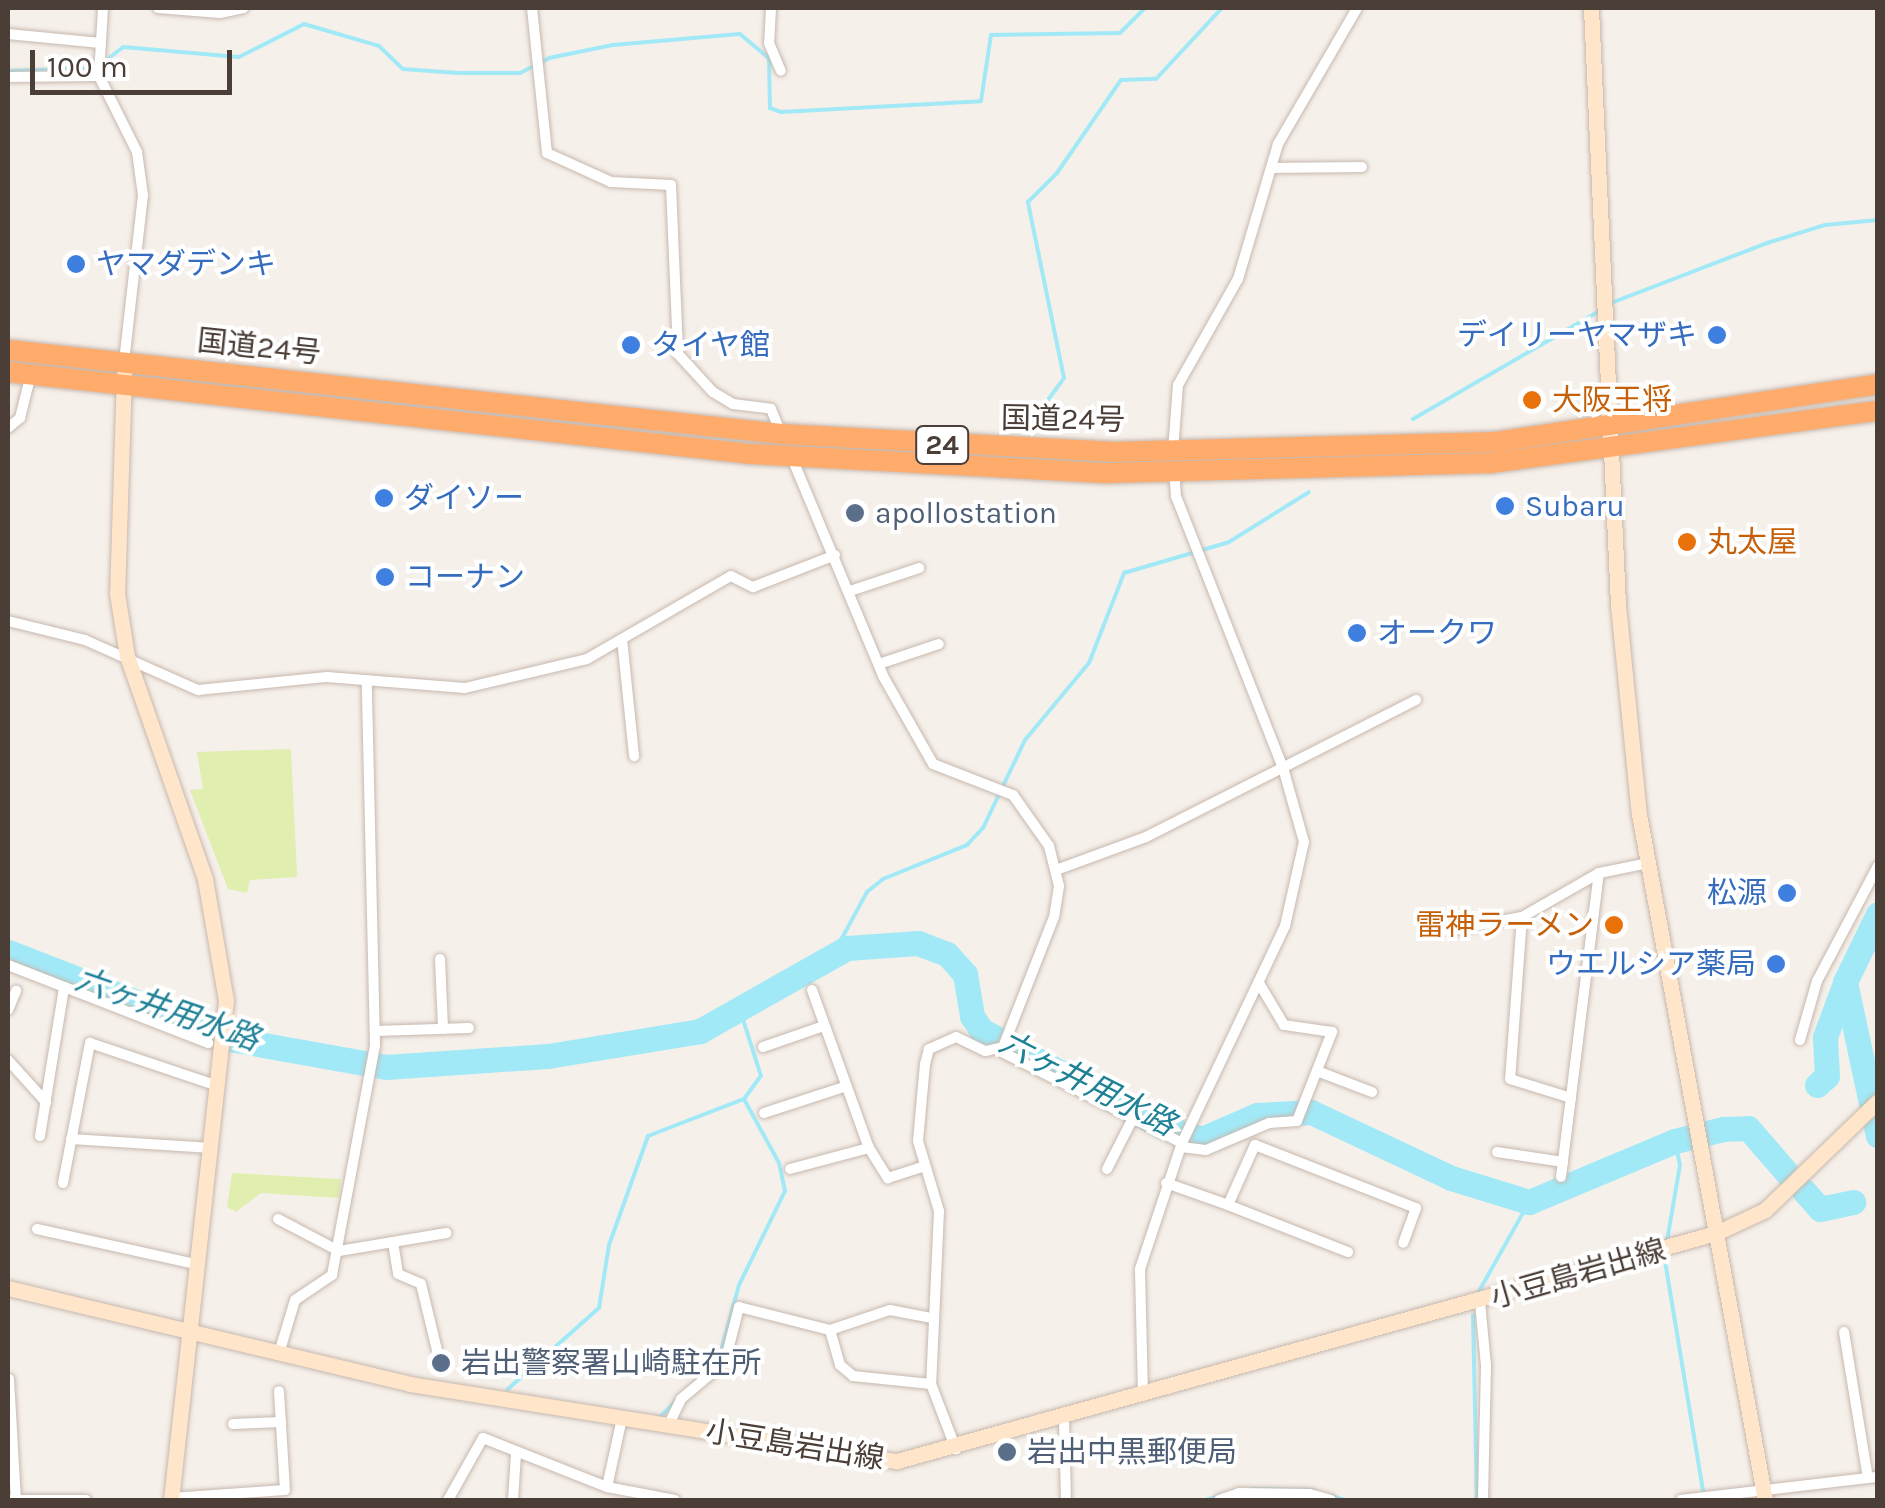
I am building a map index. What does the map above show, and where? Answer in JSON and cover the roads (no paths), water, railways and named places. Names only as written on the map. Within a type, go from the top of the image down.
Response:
[{"type":"highway","name":"国道24号","points":[[8,350],[124,374],[792,458],[1175,473],[1491,464],[1612,452],[1878,411]]},
{"type":"highway","name":"国道24号","points":[[8,372],[124,374],[781,434],[1005,449],[1173,450],[1496,442],[1878,384]]},
{"type":"street","points":[[103,8],[99,76],[136,152],[143,195],[124,374],[117,593],[126,656],[219,936],[226,1000],[171,1499],[285,1490],[279,1391]]},
{"type":"street","points":[[158,8],[243,8]]},
{"type":"street","points":[[532,8],[547,153],[612,182],[671,185],[678,354],[713,392],[733,404],[771,409],[879,664],[933,764],[1013,795],[1048,846],[1056,870],[1054,917],[1006,1041],[996,1048]]},
{"type":"street","points":[[771,8],[770,43],[780,71]]},
{"type":"street","points":[[1143,1395],[1135,1289],[1166,1183],[1286,926],[1304,842],[1283,768],[1176,497],[1173,450],[1178,386],[1238,280],[1278,144],[1357,8]]},
{"type":"street","points":[[1591,8],[1618,605],[1648,863],[1764,1494]]},
{"type":"street","points":[[8,34],[101,43]]},
{"type":"street","points":[[8,77],[99,76]]},
{"type":"street","points":[[1271,168],[1362,166]]},
{"type":"street","points":[[8,428],[20,418],[30,374]]},
{"type":"street","points":[[8,621],[126,656],[198,690],[291,678],[465,688],[512,681],[587,659],[731,576],[752,586],[835,555]]},
{"type":"street","points":[[850,591],[920,568]]},
{"type":"street","points":[[622,639],[634,756]]},
{"type":"street","points":[[879,664],[940,644]]},
{"type":"street","points":[[280,1350],[295,1300],[332,1275],[376,1046],[367,682]]},
{"type":"street","points":[[1056,870],[1104,856],[1416,700]]},
{"type":"street","points":[[1454,930],[1522,917],[1599,873],[1648,863]]},
{"type":"street","points":[[1800,1040],[1817,981],[1878,866]]},
{"type":"street","points":[[1561,1176],[1599,873]]},
{"type":"street","points":[[1522,917],[1510,1079],[1571,1098]]},
{"type":"street","points":[[440,960],[442,1029]]},
{"type":"street","points":[[8,965],[208,1043]]},
{"type":"street","points":[[956,1450],[931,1384],[939,1211],[925,1166],[918,1105],[929,1048],[956,1036],[996,1048],[1133,1118],[1206,1150],[1269,1123],[1297,1122],[1332,1032],[1284,1025],[1259,983]]},
{"type":"street","points":[[40,1136],[64,987]]},
{"type":"street","points":[[8,1010],[16,990]]},
{"type":"street","points":[[812,990],[844,1088],[869,1148],[888,1178],[905,1178],[925,1166]]},
{"type":"street","points":[[763,1047],[824,1026]]},
{"type":"street","points":[[375,1031],[469,1028]]},
{"type":"street","points":[[63,1183],[90,1043],[219,1087]]},
{"type":"street","points":[[8,1060],[46,1102]]},
{"type":"street","points":[[1317,1071],[1372,1092]]},
{"type":"street","points":[[764,1114],[844,1088]]},
{"type":"street","name":"小豆島岩出線","points":[[8,1288],[410,1384],[897,1461],[956,1450],[1716,1233],[1765,1210],[1878,1101]]},
{"type":"street","points":[[1107,1169],[1133,1118]]},
{"type":"street","points":[[72,1139],[212,1148]]},
{"type":"street","points":[[1228,1205],[1254,1145],[1416,1208],[1403,1243]]},
{"type":"street","points":[[790,1169],[869,1148]]},
{"type":"street","points":[[1498,1152],[1563,1162]]},
{"type":"street","points":[[1166,1183],[1348,1252]]},
{"type":"street","points":[[278,1220],[339,1252],[447,1233]]},
{"type":"street","points":[[37,1229],[198,1265]]},
{"type":"street","points":[[394,1242],[398,1274],[421,1284],[436,1350]]},
{"type":"street","points":[[1480,1302],[1486,1366],[1482,1500]]},
{"type":"street","points":[[668,1426],[681,1399],[725,1362],[738,1307],[830,1330],[890,1310],[932,1318]]},
{"type":"street","points":[[830,1330],[840,1365],[853,1376],[931,1384]]},
{"type":"street","points":[[1680,1500],[1764,1494],[1872,1477],[1844,1332]]},
{"type":"street","points":[[9,1379],[16,1500]]},
{"type":"street","points":[[607,1487],[622,1418]]},
{"type":"street","points":[[1064,1419],[1066,1500]]},
{"type":"street","points":[[233,1424],[281,1422]]},
{"type":"street","points":[[448,1500],[484,1438],[607,1487],[675,1500]]},
{"type":"street","points":[[513,1500],[516,1453]]},
{"type":"street","points":[[1219,1500],[1239,1493],[1310,1494],[1331,1500]]},
{"type":"street","points":[[8,1500],[86,1500]]},
{"type":"waterway","points":[[104,62],[123,47],[239,57],[304,24],[379,46],[403,69],[520,73],[549,58],[613,45],[740,34],[769,58],[770,108],[781,112],[981,101],[991,35],[1120,33],[1145,8]]},
{"type":"waterway","points":[[1026,430],[1064,378],[1028,202],[1057,173],[1121,80],[1156,79],[1222,8]]},
{"type":"waterway","points":[[8,71],[96,68]]},
{"type":"waterway","points":[[1611,303],[1767,243],[1825,225],[1878,220]]},
{"type":"waterway","points":[[1413,419],[1599,311]]},
{"type":"waterway","points":[[847,948],[841,940],[867,892],[883,879],[967,845],[983,828],[1025,740],[1089,663],[1124,573],[1229,542],[1309,492]]},
{"type":"waterway","points":[[1878,914],[1845,982],[1878,1136]]},
{"type":"waterway","name":"六ヶ井用水路","points":[[8,952],[235,1040],[386,1067],[548,1056],[700,1031],[847,948],[918,943],[947,954],[965,974],[972,1016],[981,1030],[1161,1126],[1202,1139],[1257,1115],[1311,1112],[1451,1178],[1529,1202],[1675,1141],[1723,1129],[1748,1128],[1787,1173]]},
{"type":"waterway","name":"六ヶ井用水路","points":[[1817,1085],[1827,1076],[1825,1037],[1843,988]]},
{"type":"waterway","points":[[508,1389],[599,1308],[609,1245],[648,1136],[744,1099],[761,1076],[740,1010]]},
{"type":"waterway","points":[[661,1416],[719,1358],[739,1285],[785,1191],[779,1163],[744,1099]]},
{"type":"waterway","points":[[1667,1241],[1680,1165],[1675,1141]]},
{"type":"waterway","name":"六ヶ井用水路","points":[[1804,1191],[1820,1209],[1853,1202]]},
{"type":"waterway","points":[[1478,1293],[1529,1202]]},
{"type":"waterway","points":[[1664,1255],[1704,1496]]},
{"type":"waterway","points":[[1473,1315],[1477,1500]]},
{"type":"waterway","points":[[1253,1489],[1313,1490]]},
{"type":"waterway","points":[[1205,1500],[1220,1496]]},
{"type":"waterway","points":[[1332,1496],[1345,1500]]},
{"type":"place","name":"ヤマダデンキ","points":[[76,264]]},
{"type":"place","name":"デイリーヤマザキ","points":[[1717,335]]},
{"type":"place","name":"タイヤ館","points":[[631,345]]},
{"type":"place","name":"大阪王将","points":[[1532,400]]},
{"type":"place","name":"ダイソー","points":[[384,498]]},
{"type":"place","name":"Subaru","points":[[1505,506]]},
{"type":"place","name":"apollostation","points":[[855,513]]},
{"type":"place","name":"丸太屋","points":[[1687,542]]},
{"type":"place","name":"コーナン","points":[[385,577]]},
{"type":"place","name":"オークワ","points":[[1357,633]]},
{"type":"place","name":"松源","points":[[1787,893]]},
{"type":"place","name":"雷神ラーメン","points":[[1614,925]]},
{"type":"place","name":"ウエルシア薬局","points":[[1776,964]]},
{"type":"place","name":"岩出警察署山崎駐在所","points":[[441,1363]]},
{"type":"place","name":"岩出中黒郵便局","points":[[1007,1452]]}]
